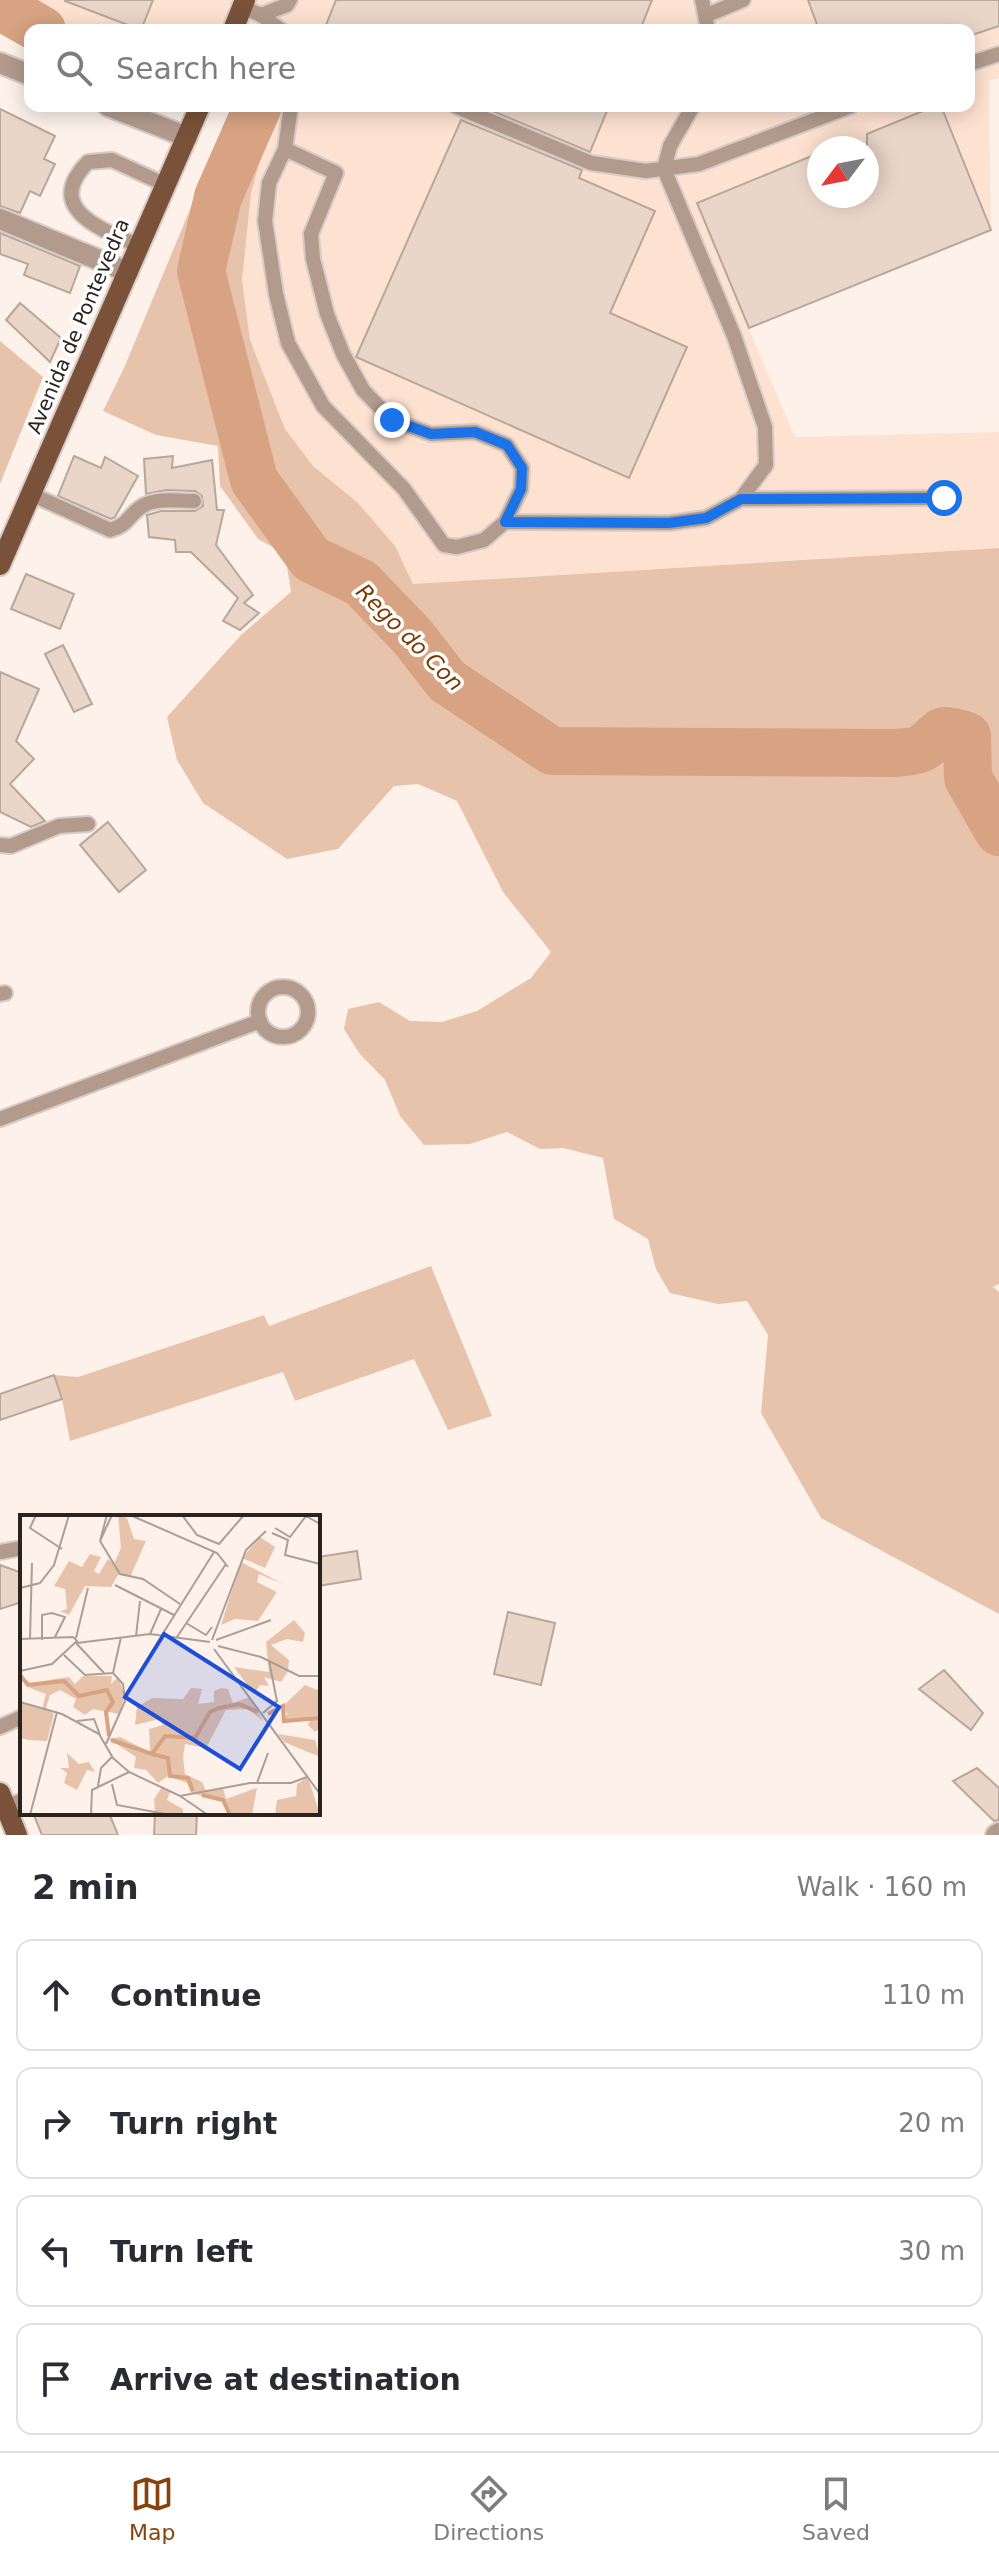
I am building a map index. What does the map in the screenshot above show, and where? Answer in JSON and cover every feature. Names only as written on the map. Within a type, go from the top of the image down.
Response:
[{"type":"main road","points":[[237,24],[250,7]]},
{"type":"main road","name":"Avenida de Pontevedra","points":[[0,565],[197,112]]},
{"type":"main road","points":[[9,1800],[17,1835]]},
{"type":"street","points":[[0,63],[24,73]]},
{"type":"street","points":[[123,112],[187,137]]},
{"type":"street","points":[[0,219],[128,272]]},
{"type":"lane","points":[[250,7],[287,5],[290,0]]},
{"type":"lane","points":[[706,15],[743,0]]},
{"type":"lane","points":[[250,7],[273,24]]},
{"type":"lane","points":[[975,62],[999,54]]},
{"type":"lane","points":[[285,149],[336,173],[311,234],[313,259],[327,314],[343,354],[363,390],[392,420],[431,434],[475,432],[507,445],[522,468],[521,489],[505,522],[484,540],[457,547],[444,545],[404,489],[323,406],[288,343],[276,294],[265,221],[269,183],[285,149],[290,112]]},
{"type":"lane","points":[[469,112],[591,163],[646,171],[699,164],[835,112]]},
{"type":"lane","points":[[505,522],[669,523],[706,518],[741,499],[766,465],[765,427],[734,336],[664,169],[670,146],[690,112]]},
{"type":"lane","points":[[140,246],[97,228],[77,213],[71,195],[75,175],[88,162],[112,160],[166,185]]},
{"type":"lane","points":[[31,494],[110,530],[122,527],[143,505],[156,501],[194,501]]},
{"type":"lane","points":[[741,499],[944,498]]},
{"type":"lane","points":[[0,845],[11,846],[59,826],[88,824]]},
{"type":"lane","points":[[0,1119],[260,1021]]},
{"type":"lane","points":[[0,1552],[20,1548]]},
{"type":"lane","points":[[0,1727],[20,1718]]},
{"type":"shaded area","points":[[0,0],[999,0],[999,78],[989,81],[991,230],[749,329],[795,437],[999,432],[999,548],[413,584],[254,480],[207,302],[256,112],[975,112],[975,24],[28,24],[1,7]]},
{"type":"shaded area","points":[[231,112],[273,112],[251,193],[242,280],[250,340],[285,429],[313,466],[358,503],[395,546],[413,584],[999,548],[999,1284],[993,1287],[999,1292],[999,1614],[821,1518],[761,1413],[768,1335],[747,1301],[718,1304],[670,1293],[656,1269],[648,1239],[614,1219],[603,1158],[563,1148],[540,1149],[507,1132],[470,1144],[424,1145],[400,1116],[385,1080],[359,1053],[344,1029],[348,1009],[379,1002],[410,1021],[442,1022],[477,1011],[531,978],[551,952],[503,892],[457,801],[418,784],[394,786],[338,849],[287,859],[203,803],[177,760],[167,717],[241,635],[291,592],[285,554],[258,539],[220,486],[218,446],[156,435],[103,411],[124,368]]},
{"type":"shaded area","points":[[0,341],[43,377],[0,484]]},
{"type":"shaded area","points":[[431,1266],[492,1416],[448,1430],[414,1359],[295,1401],[283,1372],[70,1441],[54,1375],[78,1377],[264,1315],[269,1326]]},
{"type":"building","points":[[65,0],[153,0],[143,24],[125,24]]},
{"type":"building","points":[[336,0],[652,0],[642,24],[326,24]]},
{"type":"building","points":[[808,0],[999,0],[999,26],[975,34],[975,24],[817,24]]},
{"type":"building","points":[[0,109],[55,136],[44,159],[55,164],[40,196],[30,191],[20,213],[0,206]]},
{"type":"building","points":[[495,112],[607,112],[590,152]]},
{"type":"building","points":[[920,112],[943,112],[991,230],[749,328],[697,203],[807,158],[807,208],[879,208],[879,136],[867,136]]},
{"type":"building","points":[[461,120],[582,170],[579,178],[655,211],[610,313],[687,347],[629,478],[356,357]]},
{"type":"building","points":[[0,233],[80,266],[70,293],[24,275],[28,264],[0,254]]},
{"type":"building","points":[[20,303],[61,338],[50,362],[6,320]]},
{"type":"building","points":[[74,456],[101,468],[105,457],[138,476],[115,517],[111,519],[58,496]]},
{"type":"building","points":[[173,456],[172,468],[212,460],[217,510],[224,510],[216,545],[253,595],[244,603],[259,613],[240,630],[223,621],[238,598],[191,552],[176,552],[175,540],[149,537],[147,515],[161,511],[195,511],[203,506],[202,496],[195,491],[166,490],[146,494],[144,459]]},
{"type":"building","points":[[26,574],[74,594],[60,629],[11,609]]},
{"type":"building","points":[[63,645],[92,704],[74,712],[45,654]]},
{"type":"building","points":[[0,672],[39,689],[16,741],[34,759],[10,784],[45,821],[31,827],[0,812]]},
{"type":"building","points":[[108,822],[146,870],[119,892],[80,845]]},
{"type":"building","points":[[54,1375],[62,1399],[0,1420],[0,1394]]},
{"type":"building","points":[[357,1551],[361,1579],[320,1586],[320,1557]]},
{"type":"building","points":[[0,1565],[20,1572],[20,1603],[0,1609]]},
{"type":"building","points":[[508,1612],[555,1623],[541,1685],[494,1674]]},
{"type":"building","points":[[944,1670],[983,1713],[971,1730],[919,1689]]},
{"type":"building","points":[[977,1768],[999,1788],[999,1820],[994,1821],[953,1781]]},
{"type":"building","points":[[34,1815],[110,1815],[118,1835],[42,1835]]},
{"type":"building","points":[[155,1815],[197,1815],[196,1835],[154,1835]]},
{"type":"waterway","name":"Rego do Con","points":[[0,6],[32,24]]},
{"type":"waterway","name":"Rego do Con","points":[[255,112],[218,197],[201,271],[254,480],[311,559],[361,583],[412,636],[447,681],[552,751],[896,753],[919,749],[940,733],[949,731],[967,736],[968,778],[999,832]]},
{"type":"route","points":[[392,420],[431,434],[475,432],[507,445],[522,468],[521,489],[505,522],[669,523],[706,518],[741,499],[944,498]]}]
